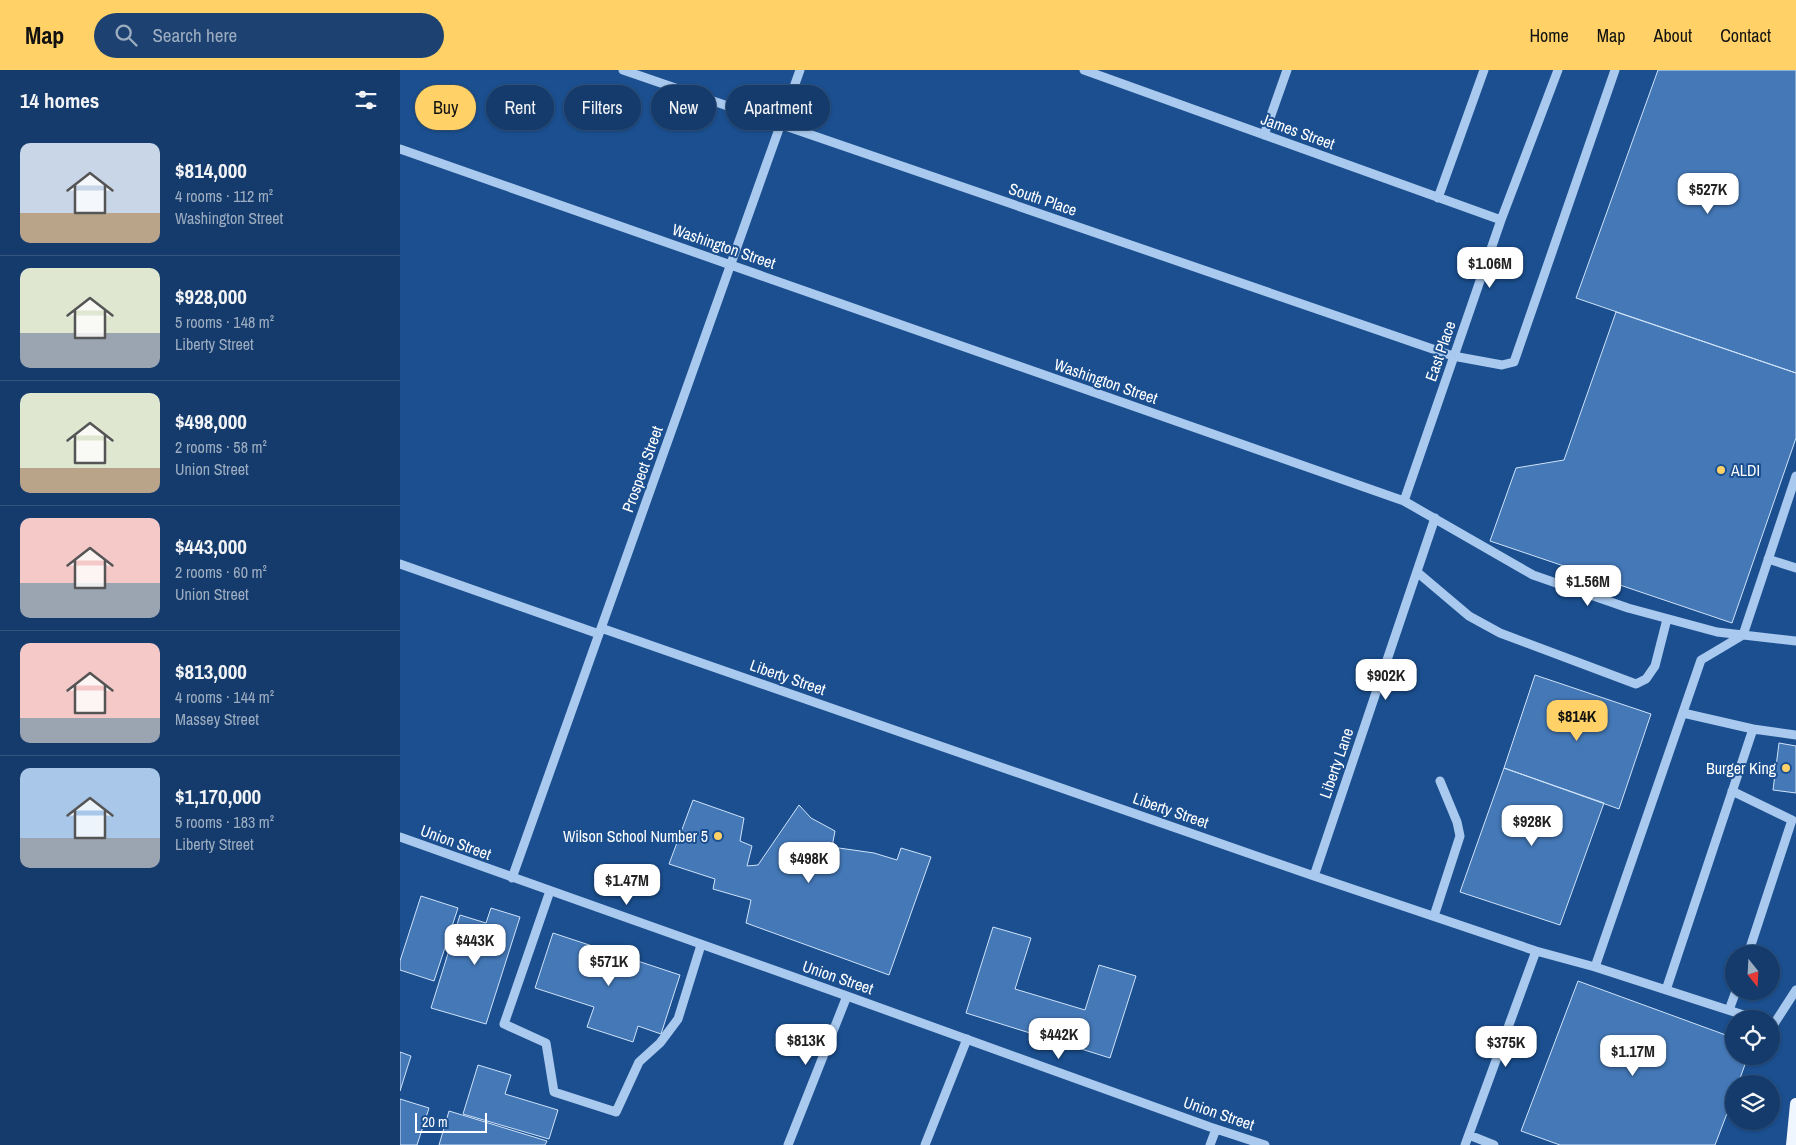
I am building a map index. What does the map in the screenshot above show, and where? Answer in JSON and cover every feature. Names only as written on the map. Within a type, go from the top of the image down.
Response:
[{"type":"main road","points":[[1792,1145],[1796,1104]]},
{"type":"street","name":"South Place","points":[[623,70],[726,106]]},
{"type":"street","name":"Prospect Street","points":[[795,85],[800,70]]},
{"type":"street","name":"James Street","points":[[1084,70],[1501,220]]},
{"type":"street","points":[[1264,135],[1287,70]]},
{"type":"street","points":[[1438,198],[1484,70]]},
{"type":"street","name":"East Place","points":[[1404,501],[1501,220],[1558,70]]},
{"type":"street","name":"South Place","points":[[795,130],[1454,356],[1502,365],[1514,362],[1615,70]]},
{"type":"street","name":"Prospect Street","points":[[512,878],[778,130]]},
{"type":"street","name":"Washington Street","points":[[400,150],[1404,501],[1533,575],[1628,608],[1717,632],[1796,641]]},
{"type":"street","points":[[1595,967],[1701,660],[1744,635],[1796,476]]},
{"type":"street","name":"Liberty Lane","points":[[1314,876],[1435,518]]},
{"type":"street","points":[[1768,559],[1796,568]]},
{"type":"street","name":"Liberty Street","points":[[400,564],[1536,951],[1595,967],[1729,1010]]},
{"type":"street","points":[[1417,572],[1469,616],[1500,632],[1636,684],[1646,680],[1655,666],[1667,619]]},
{"type":"street","points":[[1683,713],[1753,729],[1796,735]]},
{"type":"street","points":[[1666,990],[1753,729]]},
{"type":"street","points":[[1434,916],[1460,836],[1458,822],[1440,781]]},
{"type":"street","points":[[1732,791],[1792,820],[1751,945]]},
{"type":"street","name":"Union Street","points":[[400,837],[1265,1145]]},
{"type":"street","points":[[550,891],[504,1024],[546,1043],[554,1092],[616,1112],[639,1062],[660,1043],[678,1019],[701,944]]},
{"type":"street","points":[[1465,1145],[1536,951]]},
{"type":"street","points":[[1780,1015],[1796,990]]},
{"type":"street","points":[[788,1145],[847,996]]},
{"type":"street","points":[[1729,1010],[1733,1000]]},
{"type":"street","points":[[925,1145],[967,1039]]},
{"type":"street","points":[[1210,1145],[1216,1129]]},
{"type":"street","points":[[1469,1135],[1494,1145]]},
{"type":"building","points":[[1658,70],[1796,70],[1796,373],[1576,298]]},
{"type":"building","points":[[1616,312],[1796,373],[1796,438],[1732,623],[1490,541],[1516,468],[1564,460]]},
{"type":"building","points":[[1535,675],[1651,714],[1619,809],[1504,768]]},
{"type":"building","name":"Burger King","points":[[1779,743],[1796,746],[1796,793],[1773,790]]},
{"type":"building","points":[[1504,768],[1604,803],[1560,925],[1460,892]]},
{"type":"building","points":[[693,800],[744,818],[740,841],[752,846],[747,866],[758,865],[799,805],[811,818],[835,831],[832,847],[874,853],[897,860],[901,848],[931,857],[889,975],[746,923],[751,900],[713,889],[715,879],[669,864]]},
{"type":"building","points":[[421,896],[458,908],[434,981],[400,970],[400,961]]},
{"type":"building","points":[[491,908],[520,917],[486,1024],[431,1008],[460,915],[486,923]]},
{"type":"building","points":[[993,927],[1031,938],[1015,989],[1085,1010],[1099,965],[1136,976],[1110,1058],[966,1013]]},
{"type":"building","points":[[553,933],[680,975],[661,1034],[638,1026],[633,1042],[587,1027],[594,1007],[535,988]]},
{"type":"building","points":[[1578,981],[1725,1035],[1725,1065],[1745,1065],[1741,1075],[1725,1075],[1725,1119],[1715,1145],[1560,1145],[1521,1131]]},
{"type":"building","points":[[400,1052],[411,1056],[400,1091]]},
{"type":"building","points":[[478,1065],[511,1075],[505,1094],[558,1110],[549,1139],[463,1114]]},
{"type":"building","points":[[400,1099],[429,1108],[417,1145],[400,1145]]},
{"type":"building","points":[[449,1111],[547,1141],[545,1145],[439,1145]]},
{"type":"place","name":"ALDI","points":[[1721,470]]},
{"type":"place","name":"Burger King","points":[[1786,768]]},
{"type":"place","name":"Wilson School Number 5","points":[[718,836]]}]
